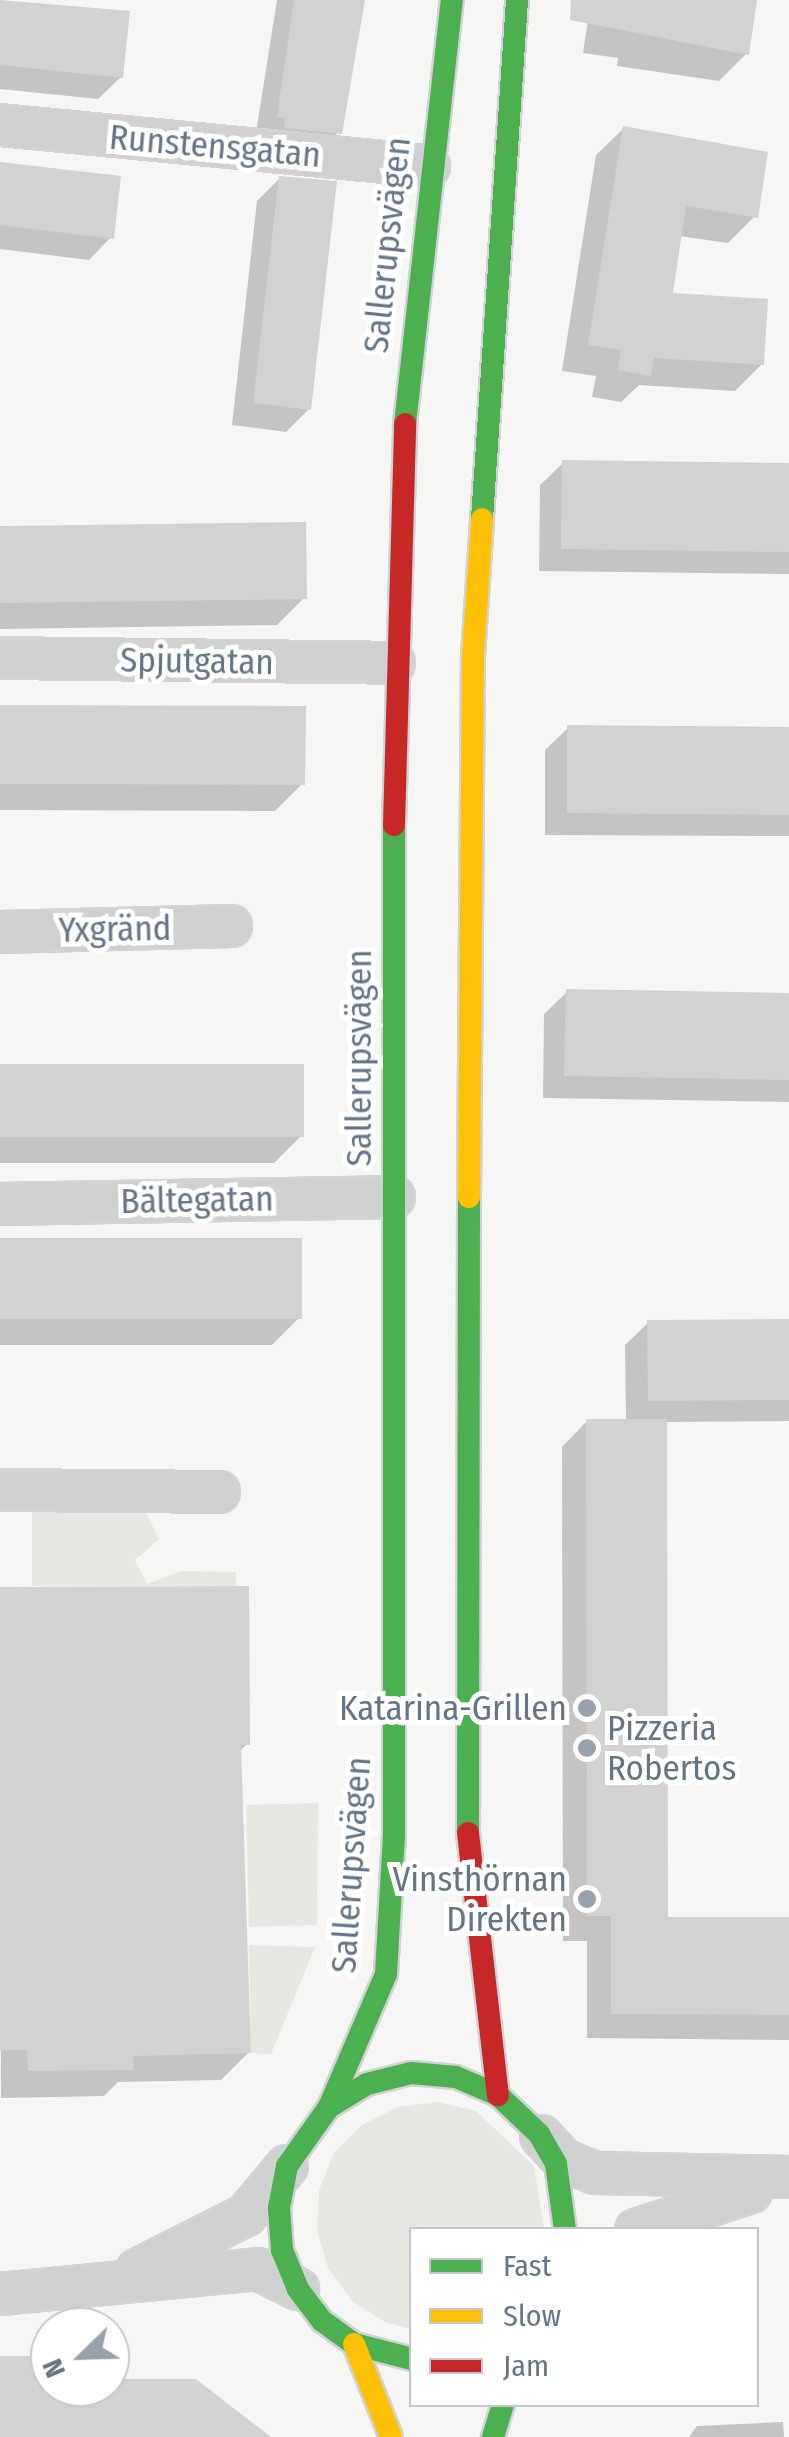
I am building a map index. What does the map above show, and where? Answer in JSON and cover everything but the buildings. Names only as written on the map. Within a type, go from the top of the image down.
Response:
[{"type":"main road","name":"Sallerupsvägen","points":[[287,2166],[329,2107],[386,1974],[394,1834],[394,662],[408,359],[452,0]]},
{"type":"main road","points":[[498,2094],[479,1972],[464,1780],[473,676],[517,0]]},
{"type":"main road","name":"Sallerupsvägen","points":[[329,2107],[367,2084],[412,2073],[456,2078],[498,2094],[539,2134],[556,2164],[565,2227]]},
{"type":"main road","points":[[287,2166],[281,2236],[298,2289],[322,2321],[354,2344],[409,2359]]},
{"type":"main road","points":[[354,2344],[392,2437]]},
{"type":"main road","points":[[494,2437],[501,2407]]},
{"type":"street","name":"Runstensgatan","points":[[0,125],[429,166]]},
{"type":"street","name":"Spjutgatan","points":[[0,658],[394,662]]},
{"type":"street","name":"Yxgränd","points":[[0,932],[231,926]]},
{"type":"street","name":"Bältegatan","points":[[0,1204],[394,1197]]},
{"type":"street","points":[[0,1490],[219,1492]]},
{"type":"street","points":[[539,2134],[563,2160],[595,2174],[789,2180]]},
{"type":"street","points":[[41,2294],[142,2268],[181,2249],[246,2215],[287,2166]]},
{"type":"street","points":[[645,2227],[789,2180]]},
{"type":"street","points":[[0,2294],[41,2294],[258,2268],[298,2289]]},
{"type":"shaded area","points":[[32,1508],[145,1511],[159,1539],[135,1560],[147,1584],[181,1571],[236,1572],[236,1586],[32,1586]]},
{"type":"shaded area","points":[[318,1803],[317,1925],[249,1927],[246,1805]]},
{"type":"shaded area","points":[[249,1945],[315,1947],[271,2054],[251,2053]]},
{"type":"shaded area","points":[[438,2102],[476,2111],[534,2166],[544,2227],[409,2227],[409,2328],[385,2322],[352,2301],[328,2268],[317,2230],[319,2190],[334,2153],[362,2125],[398,2107]]},
{"type":"traffic: fast","points":[[405,424],[452,0]]},
{"type":"traffic: fast","points":[[482,519],[517,0]]},
{"type":"traffic: fast","points":[[329,2107],[386,1974],[394,1834],[394,825]]},
{"type":"traffic: fast","points":[[468,1833],[469,1197]]},
{"type":"traffic: fast","points":[[409,2358],[354,2344],[322,2321],[298,2289],[282,2250],[279,2208],[287,2166],[329,2107],[367,2084],[411,2073],[456,2077],[498,2095],[539,2134],[556,2164],[565,2227]]},
{"type":"traffic: fast","points":[[493,2437],[502,2407]]},
{"type":"traffic: slow","points":[[469,1197],[473,656],[482,519]]},
{"type":"traffic: slow","points":[[354,2344],[391,2437]]},
{"type":"traffic: jam","points":[[394,825],[405,424]]},
{"type":"traffic: jam","points":[[468,1833],[498,2095]]},
{"type":"place","name":"Katarina-Grillen","points":[[587,1708]]},
{"type":"place","name":"Pizzeria Robertos","points":[[587,1748]]},
{"type":"place","name":"Vinsthörnan Direkten","points":[[587,1899]]}]
